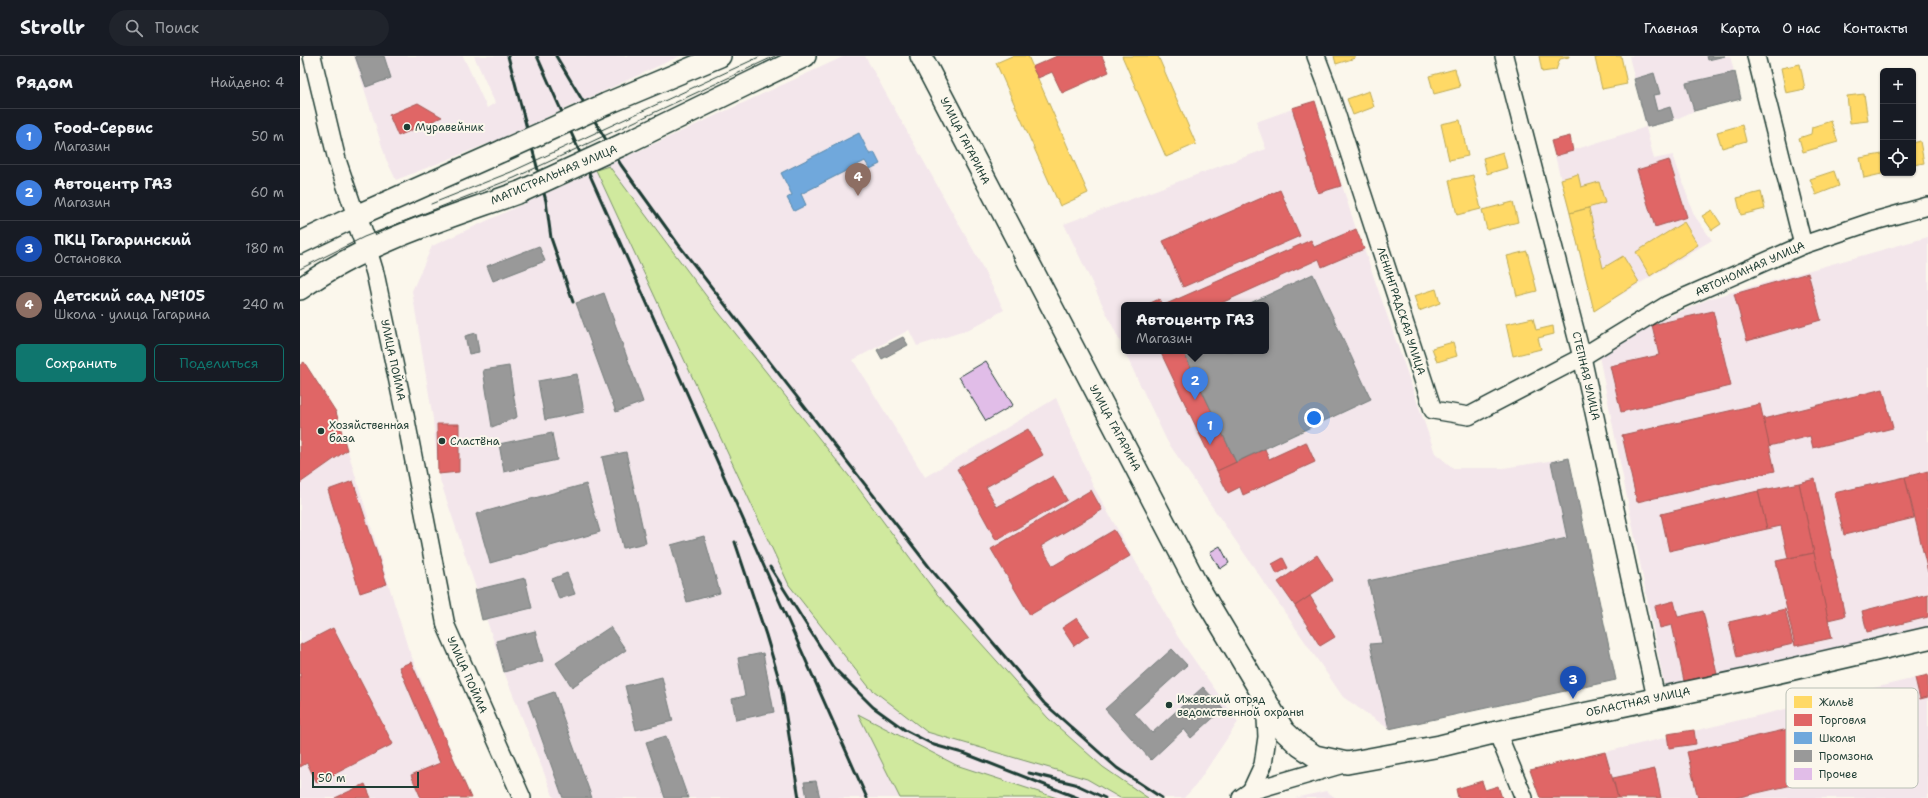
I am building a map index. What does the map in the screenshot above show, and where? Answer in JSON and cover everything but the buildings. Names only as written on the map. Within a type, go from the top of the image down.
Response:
[{"type":"main road","points":[[300,243],[356,216],[502,152],[606,104],[720,56]]},
{"type":"main road","name":"МАГИСТРАЛЬНАЯ УЛИЦА","points":[[300,289],[316,277],[368,250],[392,239],[520,192],[624,144],[806,56]]},
{"type":"main road","name":"УЛИЦА ГАГАРИНА","points":[[921,56],[1196,583],[1265,701],[1284,731],[1300,746],[1315,756],[1347,763]]},
{"type":"main road","name":"УЛИЦА ПОЙМА","points":[[356,216],[368,250]]},
{"type":"main road","name":"ОБЛАСТНАЯ УЛИЦА","points":[[1347,763],[1440,746],[1497,732],[1928,638]]},
{"type":"street","name":"УЛИЦА ПОЙМА","points":[[312,56],[337,160],[356,216]]},
{"type":"street","name":"ЛЕНИНГРАДСКАЯ УЛИЦА","points":[[1316,56],[1328,85],[1433,410],[1469,416],[1582,357]]},
{"type":"street","name":"СТЕПНАЯ УЛИЦА","points":[[1504,56],[1582,357],[1656,698]]},
{"type":"street","points":[[1756,56],[1803,245]]},
{"type":"street","name":"АВТОНОМНАЯ УЛИЦА","points":[[1582,357],[1667,305],[1803,245],[1871,222],[1928,206]]},
{"type":"street","name":"УЛИЦА ПОЙМА","points":[[368,250],[375,273],[405,415],[446,626],[522,798]]},
{"type":"street","points":[[1246,794],[1263,765],[1267,736],[1265,701]]},
{"type":"street","points":[[1497,732],[1524,798]]},
{"type":"street","points":[[1246,794],[1347,763]]},
{"type":"shaded area","points":[[354,56],[463,56],[487,108],[495,103],[474,56],[680,56],[497,140],[396,180],[386,159]]},
{"type":"shaded area","points":[[845,56],[865,56],[975,253],[1004,310],[968,330],[917,346],[909,330],[853,360],[925,477],[1056,398],[1092,484],[1178,637],[1238,722],[1196,785],[1184,798],[554,798],[504,672],[438,474],[433,419],[412,291],[432,246]]},
{"type":"shaded area","points":[[1629,56],[1730,56],[1741,99],[1694,111],[1674,120],[1646,128],[1654,159],[1673,155],[1694,215],[1712,240],[1594,311],[1555,156],[1646,127]]},
{"type":"shaded area","points":[[1315,101],[1356,229],[1435,453],[1453,468],[1503,468],[1569,458],[1616,680],[1389,729],[1343,697],[1167,441],[1125,354],[1269,354],[1269,302],[1121,302],[1121,344],[1064,224],[1266,149],[1256,122]]},
{"type":"shaded area","points":[[1928,237],[1928,628],[1665,689],[1599,356],[1653,324],[1711,298]]},
{"type":"shaded area","points":[[304,362],[336,412],[408,648],[471,798],[300,798],[300,365]]},
{"type":"shaded area","points":[[1928,675],[1928,798],[1540,798],[1530,770],[1786,709],[1786,788],[1918,788],[1918,688],[1874,688]]},
{"type":"shaded area","points":[[1326,791],[1336,798],[1295,798]]},
{"type":"green space","points":[[609,166],[716,309],[853,481],[937,594],[1048,718],[1103,767],[1148,798],[1120,798],[1087,779],[927,732],[869,687],[789,585],[596,170]]},
{"type":"green space","points":[[858,714],[956,765],[1057,798],[900,798]]},
{"type":"tram line","points":[[300,269],[364,237],[514,178],[775,56]]},
{"type":"tram line","points":[[431,204],[511,172],[759,57]]},
{"type":"railway","points":[[508,56],[546,201],[551,238],[573,302]]},
{"type":"railway","points":[[537,56],[867,798]]},
{"type":"railway","points":[[556,56],[621,165],[678,244],[930,568],[1044,703],[1117,768],[1162,798]]},
{"type":"railway","points":[[735,542],[766,635],[781,686],[799,798]]},
{"type":"railway","points":[[770,567],[833,667],[873,707],[905,730],[934,745],[966,754],[1078,798]]},
{"type":"railway","points":[[1029,773],[1075,784],[1105,798]]},
{"type":"place","name":"Муравейник","points":[[407,127]]},
{"type":"place","name":"Детский сад №105","points":[[858,196]]},
{"type":"place","name":"Автоцентр ГАЗ","points":[[1195,400]]},
{"type":"place","name":"Хозяйственная база","points":[[321,431]]},
{"type":"place","name":"Сластёна","points":[[442,441]]},
{"type":"place","name":"Food-Сервис","points":[[1210,445]]},
{"type":"place","name":"ПКЦ Гагаринский","points":[[1573,699]]},
{"type":"place","name":"Ижевский отряд ведомственной охраны","points":[[1169,705]]}]
